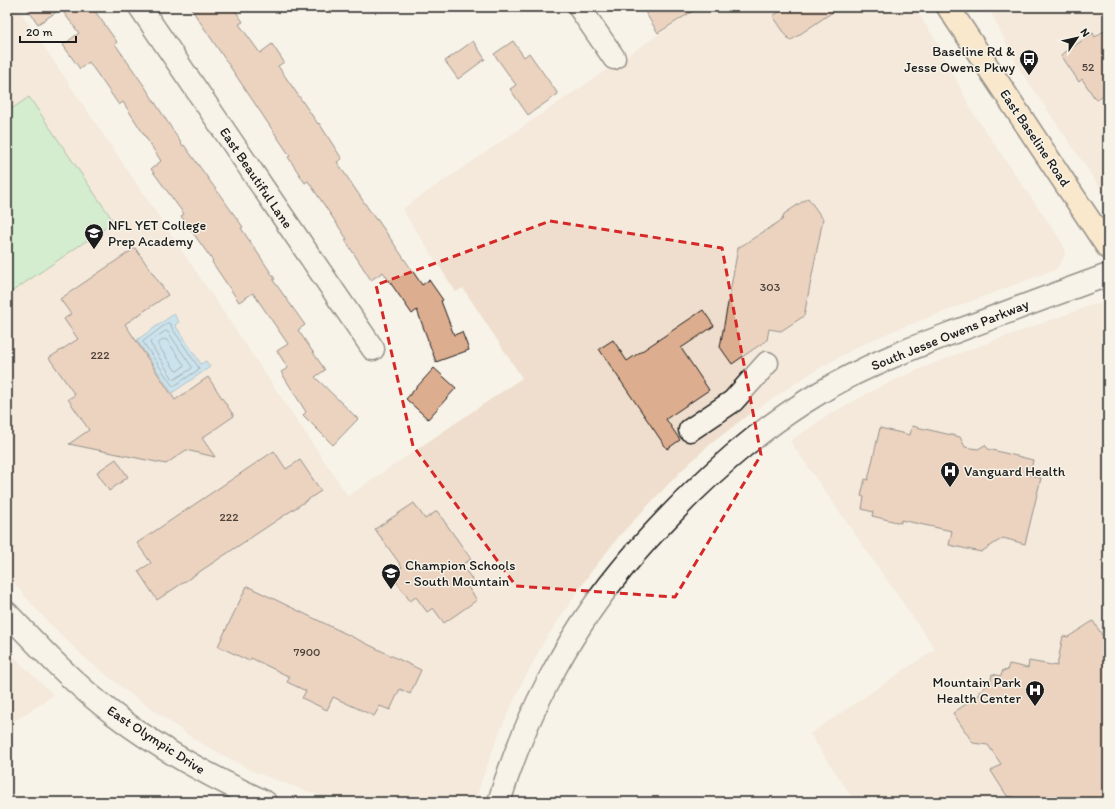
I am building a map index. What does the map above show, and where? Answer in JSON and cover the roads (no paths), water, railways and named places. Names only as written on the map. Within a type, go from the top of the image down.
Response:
[{"type":"main road","name":"East Baseline Road","points":[[948,7],[1108,248]]},
{"type":"street","name":"East Beautiful Lane","points":[[140,7],[373,349]]},
{"type":"street","points":[[579,7],[614,58]]},
{"type":"street","name":"South Jesse Owens Parkway","points":[[499,802],[511,766],[533,715],[569,645],[589,613],[617,575],[656,530],[728,459],[772,425],[854,374],[910,348],[1108,275]]},
{"type":"street","points":[[690,430],[733,401],[767,363]]},
{"type":"street","name":"East Olympic Drive","points":[[7,614],[60,668],[115,716],[207,773],[265,802]]},
{"type":"water","points":[[174,314],[179,322],[175,325],[201,364],[206,361],[210,367],[172,393],[137,340]]},
{"type":"place","name":"Baseline Rd & Jesse Owens Pkwy","points":[[1029,76]]},
{"type":"place","name":"NFL YET College Prep Academy","points":[[94,250]]},
{"type":"place","name":"Vanguard Health","points":[[950,488]]},
{"type":"place","name":"Champion Schools - South Mountain","points":[[391,590]]},
{"type":"place","name":"Mountain Park Health Center","points":[[1035,707]]}]
